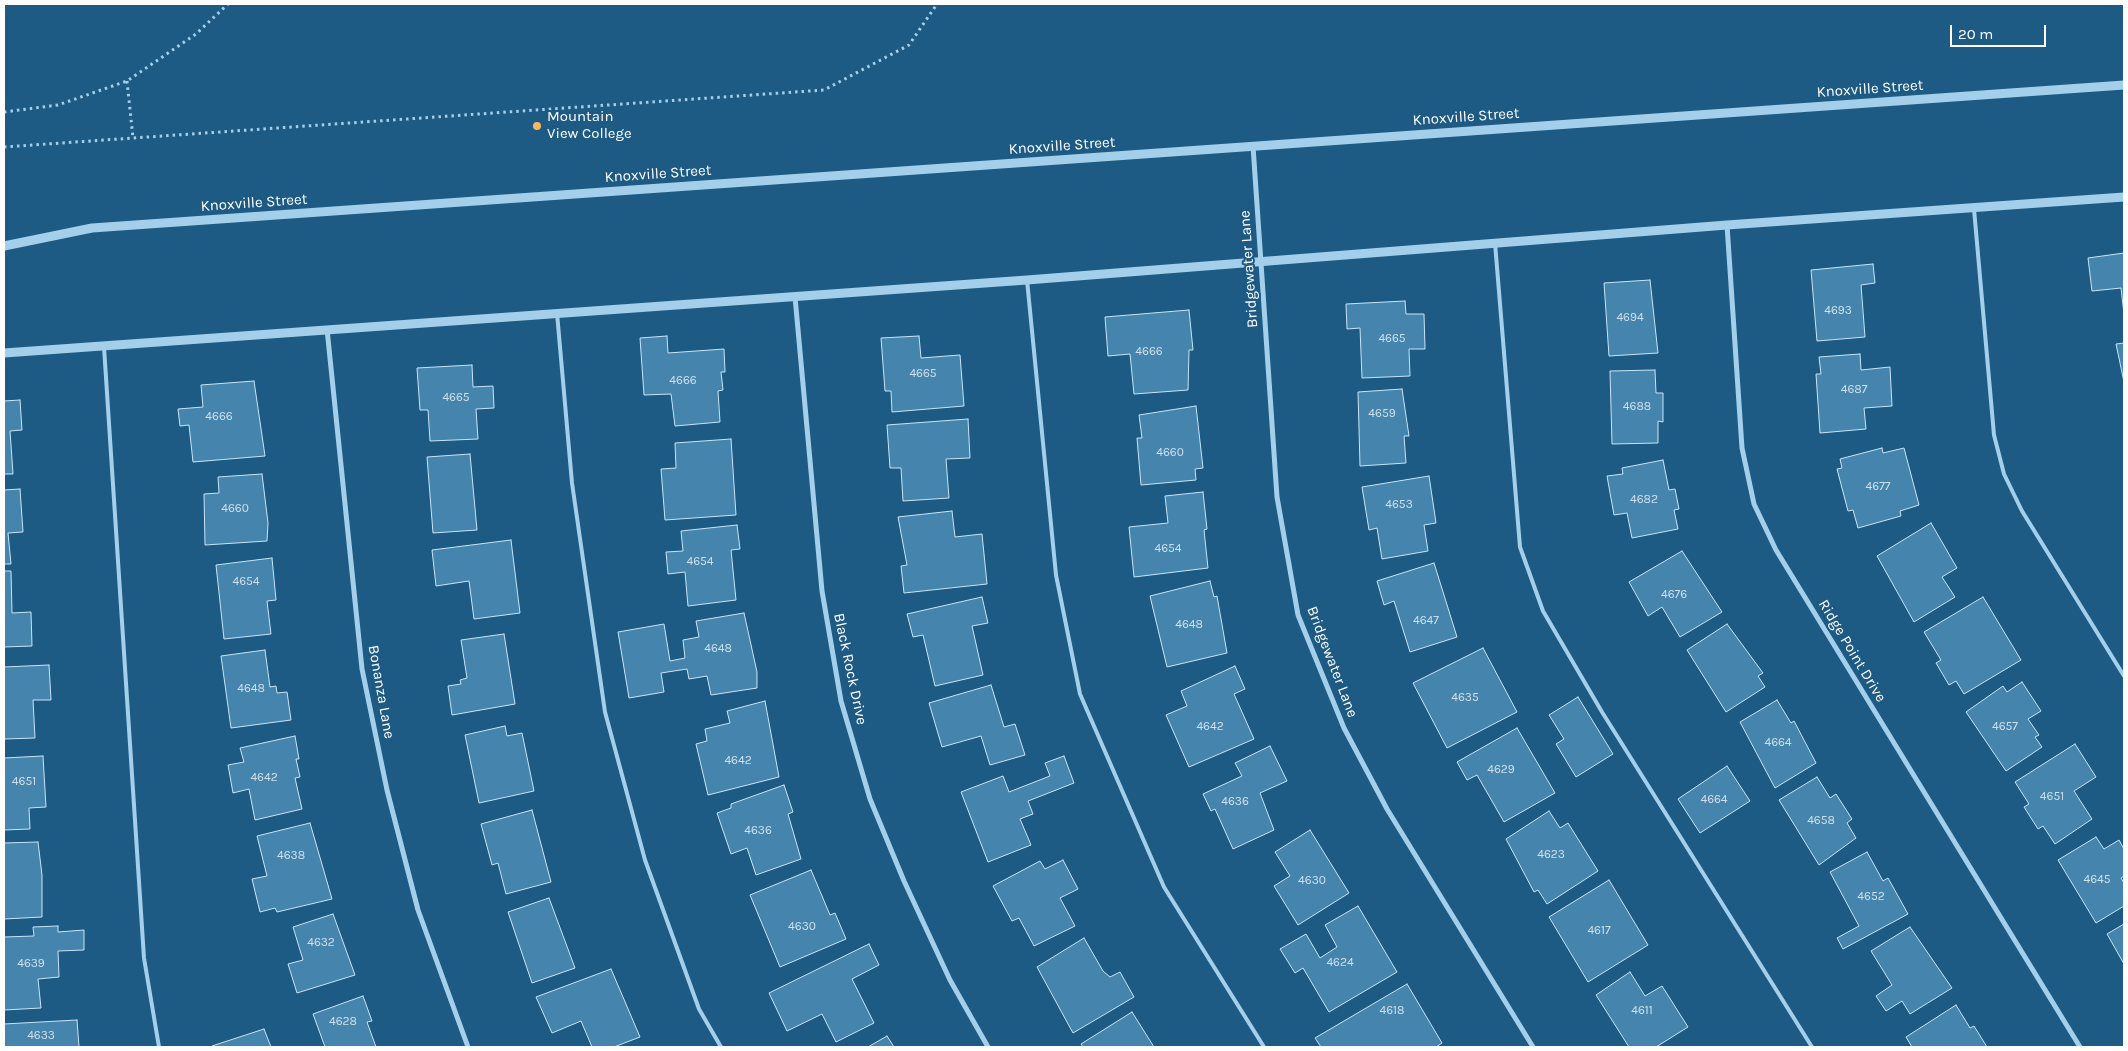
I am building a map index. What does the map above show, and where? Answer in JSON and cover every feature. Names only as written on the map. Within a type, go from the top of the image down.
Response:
[{"type":"street","name":"Knoxville Street","points":[[4,246],[92,228],[2124,84]]},
{"type":"street","name":"Bridgewater Lane","points":[[1253,146],[1277,497],[1298,616],[1344,728],[1379,792],[1532,1047]]},
{"type":"street","points":[[4,353],[1027,280],[1727,225],[2124,197]]},
{"type":"street","name":"Ridge Point Drive","points":[[1727,225],[1742,448],[1754,504],[1776,550],[2080,1047]]},
{"type":"street","name":"Black Rock Drive","points":[[795,297],[822,591],[841,701],[870,799],[904,881],[950,980],[988,1047]]},
{"type":"street","name":"Bonanza Lane","points":[[328,329],[362,669],[387,790],[418,910],[468,1047]]},
{"type":"lane","points":[[1974,207],[1994,435],[2004,474],[2022,511],[2124,676]]},
{"type":"lane","points":[[1495,243],[1520,547],[1543,611],[1602,712],[1812,1047]]},
{"type":"lane","points":[[1027,280],[1056,575],[1080,694],[1164,887],[1264,1047]]},
{"type":"lane","points":[[557,313],[572,483],[605,712],[645,860],[699,1009],[721,1047]]},
{"type":"lane","points":[[104,345],[144,958],[160,1047]]},
{"type":"path","points":[[4,112],[58,105],[127,81],[196,34],[228,4]]},
{"type":"path","points":[[4,147],[824,90],[909,45],[937,4]]},
{"type":"path","points":[[127,81],[133,138]]},
{"type":"building","points":[[2124,253],[2124,314],[2121,288],[2092,291],[2088,258]]},
{"type":"building","points":[[1873,264],[1875,283],[1861,285],[1865,337],[1817,341],[1811,270]]},
{"type":"building","points":[[1650,280],[1658,353],[1609,356],[1604,283]]},
{"type":"building","points":[[1405,301],[1406,314],[1424,314],[1425,349],[1409,349],[1410,376],[1362,378],[1360,328],[1347,329],[1346,304]]},
{"type":"building","points":[[1189,310],[1193,350],[1189,350],[1188,390],[1134,394],[1130,354],[1108,356],[1105,317]]},
{"type":"building","points":[[667,336],[668,353],[724,349],[725,372],[721,372],[723,390],[718,391],[720,422],[675,426],[671,394],[644,395],[640,338]]},
{"type":"building","points":[[919,336],[921,358],[960,355],[964,406],[892,412],[891,391],[885,391],[881,338]]},
{"type":"building","points":[[2124,343],[2124,382],[2116,344]]},
{"type":"building","points":[[1860,354],[1861,370],[1890,367],[1892,406],[1864,408],[1866,429],[1820,433],[1816,374],[1821,374],[1819,357]]},
{"type":"building","points":[[472,365],[473,387],[493,386],[494,408],[476,409],[478,439],[430,441],[428,410],[420,410],[417,368]]},
{"type":"building","points":[[1655,370],[1656,393],[1663,393],[1663,422],[1658,421],[1658,443],[1612,444],[1610,371]]},
{"type":"building","points":[[254,381],[265,456],[193,462],[189,425],[180,426],[178,409],[203,407],[201,385]]},
{"type":"building","points":[[1402,389],[1409,436],[1404,436],[1406,463],[1360,466],[1358,392]]},
{"type":"building","points":[[20,400],[22,430],[10,431],[13,474],[4,474],[4,401]]},
{"type":"building","points":[[1196,406],[1203,468],[1195,469],[1196,480],[1141,485],[1137,438],[1142,438],[1139,415]]},
{"type":"building","points":[[968,419],[970,458],[946,459],[949,498],[903,501],[901,468],[890,468],[887,425]]},
{"type":"building","points":[[731,439],[736,515],[665,520],[661,469],[676,468],[675,443]]},
{"type":"building","points":[[1882,448],[1883,453],[1904,448],[1919,505],[1900,511],[1901,516],[1858,528],[1853,510],[1848,511],[1837,469],[1842,468],[1840,459]]},
{"type":"building","points":[[470,454],[477,530],[433,533],[427,457]]},
{"type":"building","points":[[1663,460],[1669,490],[1675,489],[1679,509],[1674,510],[1678,529],[1632,538],[1627,513],[1614,515],[1607,476],[1623,474],[1622,468]]},
{"type":"building","points":[[262,474],[268,523],[267,541],[205,545],[204,494],[219,493],[218,477]]},
{"type":"building","points":[[1429,476],[1436,523],[1424,525],[1428,551],[1382,559],[1377,528],[1369,530],[1362,487]]},
{"type":"building","points":[[20,489],[23,532],[8,533],[11,564],[4,564],[4,490]]},
{"type":"building","points":[[1203,492],[1207,529],[1204,530],[1208,568],[1134,577],[1129,527],[1168,523],[1165,496]]},
{"type":"building","points":[[952,511],[955,537],[982,534],[987,584],[904,593],[901,566],[907,565],[898,517]]},
{"type":"building","points":[[1931,523],[1957,568],[1942,577],[1955,597],[1914,622],[1877,556]]},
{"type":"building","points":[[737,525],[740,549],[731,550],[736,600],[688,606],[685,572],[668,574],[666,552],[683,551],[681,531]]},
{"type":"building","points":[[511,540],[520,613],[474,619],[469,581],[436,586],[432,550]]},
{"type":"building","points":[[1682,551],[1722,612],[1680,637],[1662,607],[1648,616],[1629,582]]},
{"type":"building","points":[[272,558],[276,600],[267,601],[271,634],[224,639],[216,565]]},
{"type":"building","points":[[1434,563],[1457,637],[1410,652],[1394,601],[1384,605],[1377,581]]},
{"type":"building","points":[[4,571],[11,571],[12,613],[31,612],[32,646],[4,647]]},
{"type":"building","points":[[1210,581],[1214,597],[1217,596],[1227,653],[1167,667],[1150,596]]},
{"type":"building","points":[[982,597],[988,623],[972,626],[983,675],[935,686],[923,635],[913,637],[907,614]]},
{"type":"building","points":[[1983,597],[2021,660],[1964,694],[1956,681],[1949,685],[1936,663],[1941,660],[1924,632]]},
{"type":"building","points":[[744,613],[757,672],[757,688],[711,695],[707,676],[689,679],[687,669],[661,673],[664,692],[629,698],[618,632],[664,624],[670,661],[685,658],[683,640],[699,637],[696,621]]},
{"type":"building","points":[[1727,624],[1763,673],[1758,676],[1765,687],[1726,712],[1687,650]]},
{"type":"building","points":[[504,634],[515,704],[452,715],[448,686],[461,684],[460,680],[467,678],[461,640]]},
{"type":"building","points":[[1483,648],[1517,712],[1447,748],[1413,683]]},
{"type":"building","points":[[265,650],[270,687],[276,686],[277,693],[287,692],[291,720],[231,728],[221,656]]},
{"type":"building","points":[[49,665],[51,700],[33,700],[35,738],[4,739],[4,667]]},
{"type":"building","points":[[1235,666],[1245,689],[1234,694],[1254,739],[1189,767],[1166,715],[1187,706],[1181,691]]},
{"type":"building","points":[[2022,682],[2041,711],[2028,719],[2039,735],[2035,737],[2042,747],[2006,771],[1966,712],[2003,686],[2007,692]]},
{"type":"building","points":[[991,685],[1004,727],[1015,724],[1025,755],[990,765],[981,736],[942,747],[929,703]]},
{"type":"building","points":[[1578,697],[1613,754],[1576,777],[1556,744],[1564,739],[1549,715]]},
{"type":"building","points":[[1777,700],[1791,723],[1794,721],[1816,763],[1775,788],[1740,722]]},
{"type":"building","points":[[765,701],[779,777],[708,795],[696,744],[707,741],[705,729],[730,723],[727,711]]},
{"type":"building","points":[[505,726],[507,736],[522,733],[534,791],[479,803],[465,735]]},
{"type":"building","points":[[1517,728],[1555,793],[1504,822],[1477,775],[1467,780],[1457,762]]},
{"type":"building","points":[[295,736],[299,759],[296,759],[300,777],[295,778],[302,809],[255,820],[249,789],[233,793],[228,765],[244,762],[240,748]]},
{"type":"building","points":[[2075,744],[2096,777],[2074,791],[2092,819],[2055,844],[2043,826],[2038,829],[2024,807],[2029,804],[2015,782]]},
{"type":"building","points":[[1270,746],[1287,781],[1260,793],[1274,830],[1233,849],[1215,809],[1211,811],[1203,794],[1242,776],[1235,763]]},
{"type":"building","points":[[43,756],[46,807],[29,808],[30,829],[4,830],[4,758]]},
{"type":"building","points":[[1064,756],[1074,783],[1028,801],[1033,814],[1020,819],[1031,845],[988,862],[961,792],[1003,776],[1009,792],[1050,776],[1045,763]]},
{"type":"building","points":[[1727,766],[1750,801],[1700,833],[1678,799]]},
{"type":"building","points":[[1817,777],[1830,798],[1836,794],[1852,819],[1847,823],[1856,838],[1819,865],[1779,800]]},
{"type":"building","points":[[784,785],[793,812],[788,814],[801,859],[756,875],[747,848],[731,854],[717,813],[731,808],[731,804]]},
{"type":"building","points":[[532,810],[551,882],[506,894],[498,863],[492,865],[481,824]]},
{"type":"building","points":[[1549,811],[1560,828],[1568,823],[1598,871],[1547,904],[1538,890],[1534,892],[1506,839]]},
{"type":"building","points":[[310,823],[332,899],[277,912],[275,908],[260,912],[252,879],[267,876],[257,836]]},
{"type":"building","points":[[1310,830],[1349,893],[1298,925],[1274,886],[1290,876],[1275,852]]},
{"type":"building","points":[[2096,837],[2104,849],[2119,840],[2124,849],[2124,876],[2121,878],[2124,883],[2124,906],[2096,923],[2058,860]]},
{"type":"building","points":[[38,842],[42,875],[42,917],[4,919],[4,843]]},
{"type":"building","points":[[1867,852],[1883,881],[1888,878],[1908,914],[1843,949],[1837,938],[1859,926],[1830,872]]},
{"type":"building","points":[[1063,860],[1078,889],[1060,898],[1075,926],[1034,946],[1019,918],[1012,921],[993,886],[1040,861],[1045,869]]},
{"type":"building","points":[[811,870],[830,915],[835,913],[846,939],[780,967],[750,895]]},
{"type":"building","points":[[1609,880],[1648,945],[1588,982],[1549,917]]},
{"type":"building","points":[[549,898],[575,968],[532,983],[508,912]]},
{"type":"building","points":[[1358,906],[1397,972],[1329,1012],[1303,968],[1295,973],[1280,949],[1306,934],[1320,958],[1337,947],[1325,925]]},
{"type":"building","points":[[333,914],[355,975],[297,993],[288,964],[303,960],[293,927]]},
{"type":"building","points":[[2124,924],[2124,964],[2107,934]]},
{"type":"building","points":[[58,926],[58,932],[84,930],[84,950],[58,951],[59,977],[38,979],[41,1008],[4,1010],[4,937],[34,936],[33,927]]},
{"type":"building","points":[[1910,927],[1952,988],[1910,1014],[1902,1001],[1886,1011],[1876,996],[1892,985],[1871,951]]},
{"type":"building","points":[[1084,938],[1103,971],[1110,977],[1120,972],[1134,997],[1073,1033],[1037,967]]},
{"type":"building","points":[[869,944],[879,965],[852,979],[874,1023],[836,1042],[822,1014],[787,1031],[769,993]]},
{"type":"building","points":[[611,969],[640,1037],[614,1047],[592,1047],[581,1021],[552,1033],[536,997]]},
{"type":"building","points":[[1630,972],[1645,996],[1662,986],[1688,1027],[1656,1047],[1629,1047],[1596,995]]},
{"type":"building","points":[[1407,984],[1442,1043],[1436,1047],[1321,1047],[1315,1038]]},
{"type":"building","points":[[363,996],[372,1021],[367,1022],[376,1047],[325,1047],[313,1014]]},
{"type":"building","points":[[1956,1005],[1970,1028],[1974,1026],[1987,1047],[1912,1047],[1906,1037]]},
{"type":"building","points":[[1132,1012],[1154,1047],[1083,1047],[1081,1044]]},
{"type":"building","points":[[77,1020],[79,1047],[4,1047],[4,1024]]},
{"type":"building","points":[[264,1029],[271,1047],[212,1046]]},
{"type":"building","points":[[887,1036],[894,1047],[868,1047]]},
{"type":"place","name":"Mountain View College","points":[[537,126]]}]
